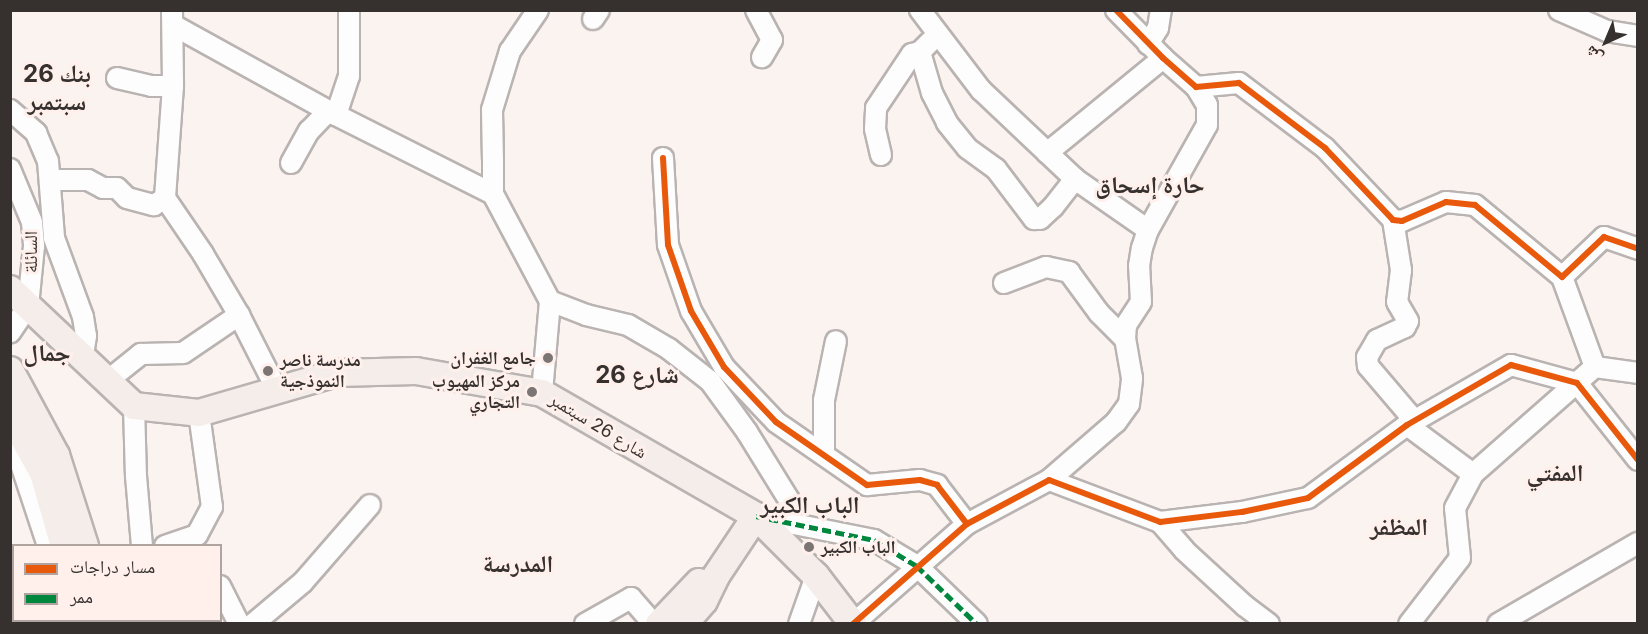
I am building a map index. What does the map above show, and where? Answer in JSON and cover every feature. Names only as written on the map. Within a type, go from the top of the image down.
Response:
[{"type":"main road","points":[[19,298],[134,406]]},
{"type":"main road","points":[[10,370],[56,455],[84,544]]},
{"type":"main road","name":"شارع 26 سبتمبر","points":[[134,406],[200,413],[337,373],[416,370],[542,393],[756,516],[816,576],[853,624]]},
{"type":"main road","points":[[10,414],[43,473],[63,544]]},
{"type":"main road","points":[[684,624],[704,600],[716,576],[756,516]]},
{"type":"main road","points":[[659,624],[697,582],[716,576]]},
{"type":"street","points":[[291,164],[309,131],[332,113],[349,76],[349,10]]},
{"type":"street","points":[[538,10],[510,51],[492,110],[493,195],[550,301],[542,393]]},
{"type":"street","points":[[756,10],[772,40],[762,57]]},
{"type":"street","points":[[920,10],[981,90],[1075,179],[1148,230]]},
{"type":"street","points":[[853,624],[967,524],[1049,480],[1116,422],[1129,404],[1132,378],[1125,339],[1126,325],[1141,303],[1139,266],[1148,230],[1207,125],[1207,105],[1196,87],[1148,44],[1116,10]]},
{"type":"street","points":[[1148,44],[1158,28],[1161,10]]},
{"type":"street","points":[[1559,10],[1607,31],[1638,36]]},
{"type":"street","points":[[172,18],[332,113],[493,195]]},
{"type":"street","points":[[172,18],[173,86],[165,198],[203,254],[239,315],[277,390]]},
{"type":"street","points":[[881,155],[875,129],[876,108],[912,54],[920,52],[938,34]]},
{"type":"street","points":[[920,52],[932,93],[947,123],[967,148],[996,169],[1034,219],[1040,219],[1053,207],[1075,179]]},
{"type":"street","points":[[1047,153],[1163,58]]},
{"type":"street","points":[[117,78],[151,86],[173,86]]},
{"type":"street","points":[[1196,87],[1239,83],[1325,148],[1393,220],[1401,270],[1397,286],[1397,302],[1408,321],[1405,327],[1377,340],[1367,357],[1368,366],[1411,422],[1473,474]]},
{"type":"street","points":[[10,110],[36,133],[48,161],[54,238],[83,317],[86,336],[83,356]]},
{"type":"street","points":[[663,158],[668,245],[691,311],[731,375],[776,422],[867,485],[921,480],[937,485],[967,524]]},
{"type":"street","name":"السائلة","points":[[10,169],[32,222],[33,268],[19,298],[10,333]]},
{"type":"street","points":[[51,180],[88,180],[103,188],[117,188],[127,198],[154,205],[165,198]]},
{"type":"street","points":[[1393,220],[1402,221],[1446,202],[1475,205],[1562,277],[1595,367]]},
{"type":"street","points":[[32,222],[54,238]]},
{"type":"street","points":[[1562,277],[1604,237],[1638,249]]},
{"type":"street","points":[[1004,283],[1046,267],[1069,272],[1099,313],[1125,339]]},
{"type":"street","points":[[550,301],[586,315],[628,325],[669,349],[710,381],[747,432],[789,500],[791,524]]},
{"type":"street","points":[[106,382],[141,354],[183,353],[239,315]]},
{"type":"street","points":[[824,455],[824,400],[836,341]]},
{"type":"street","points":[[1049,480],[1160,522],[1242,512],[1308,498],[1411,422],[1510,365],[1577,383],[1638,460]]},
{"type":"street","points":[[1409,624],[1460,558],[1455,508],[1473,474],[1595,367],[1638,373]]},
{"type":"street","points":[[134,406],[136,476],[142,544]]},
{"type":"street","points":[[177,544],[200,540],[212,507],[200,413]]},
{"type":"street","points":[[10,433],[24,465],[47,544]]},
{"type":"street","points":[[253,624],[303,582],[370,505]]},
{"type":"street","points":[[756,516],[874,540],[917,566],[977,624]]},
{"type":"street","points":[[1160,522],[1184,550],[1245,606],[1269,624]]},
{"type":"street","points":[[1497,624],[1638,543]]},
{"type":"street","points":[[799,624],[816,576]]},
{"type":"street","points":[[222,590],[238,624]]},
{"type":"street","points":[[585,624],[631,598],[654,624]]},
{"type":"marked path","points":[[756,516],[874,540],[917,566],[977,624]]},
{"type":"cycle path","points":[[1116,10],[1163,58],[1196,87],[1239,83],[1325,148],[1393,220],[1402,221],[1446,202],[1475,205],[1562,277],[1604,237],[1638,249]]},
{"type":"cycle path","points":[[663,158],[668,245],[691,311],[724,367],[776,422],[867,485],[920,480],[937,485],[967,524]]},
{"type":"cycle path","points":[[853,624],[967,524],[1049,480],[1160,522],[1242,512],[1308,498],[1407,425],[1511,365],[1577,383],[1638,460]]},
{"type":"place","name":"جامع الغفران","points":[[548,358]]},
{"type":"place","name":"مدرسة ناصر النموذجية","points":[[268,371]]},
{"type":"place","name":"مركز المهيوب التجاري","points":[[532,392]]},
{"type":"place","name":"الباب الكبير","points":[[809,547]]},
{"type":"district","name":"بنك 26 سبتمبر","points":[[57,88]]},
{"type":"district","name":"حارة إسحاق","points":[[1150,185]]},
{"type":"district","name":"جمال","points":[[47,353]]},
{"type":"district","name":"شارع 26","points":[[637,375]]},
{"type":"district","name":"المفتي","points":[[1555,473]]},
{"type":"district","name":"الباب الكبير","points":[[810,505]]},
{"type":"district","name":"المظفر","points":[[1399,527]]},
{"type":"district","name":"المدرسة","points":[[518,564]]}]
